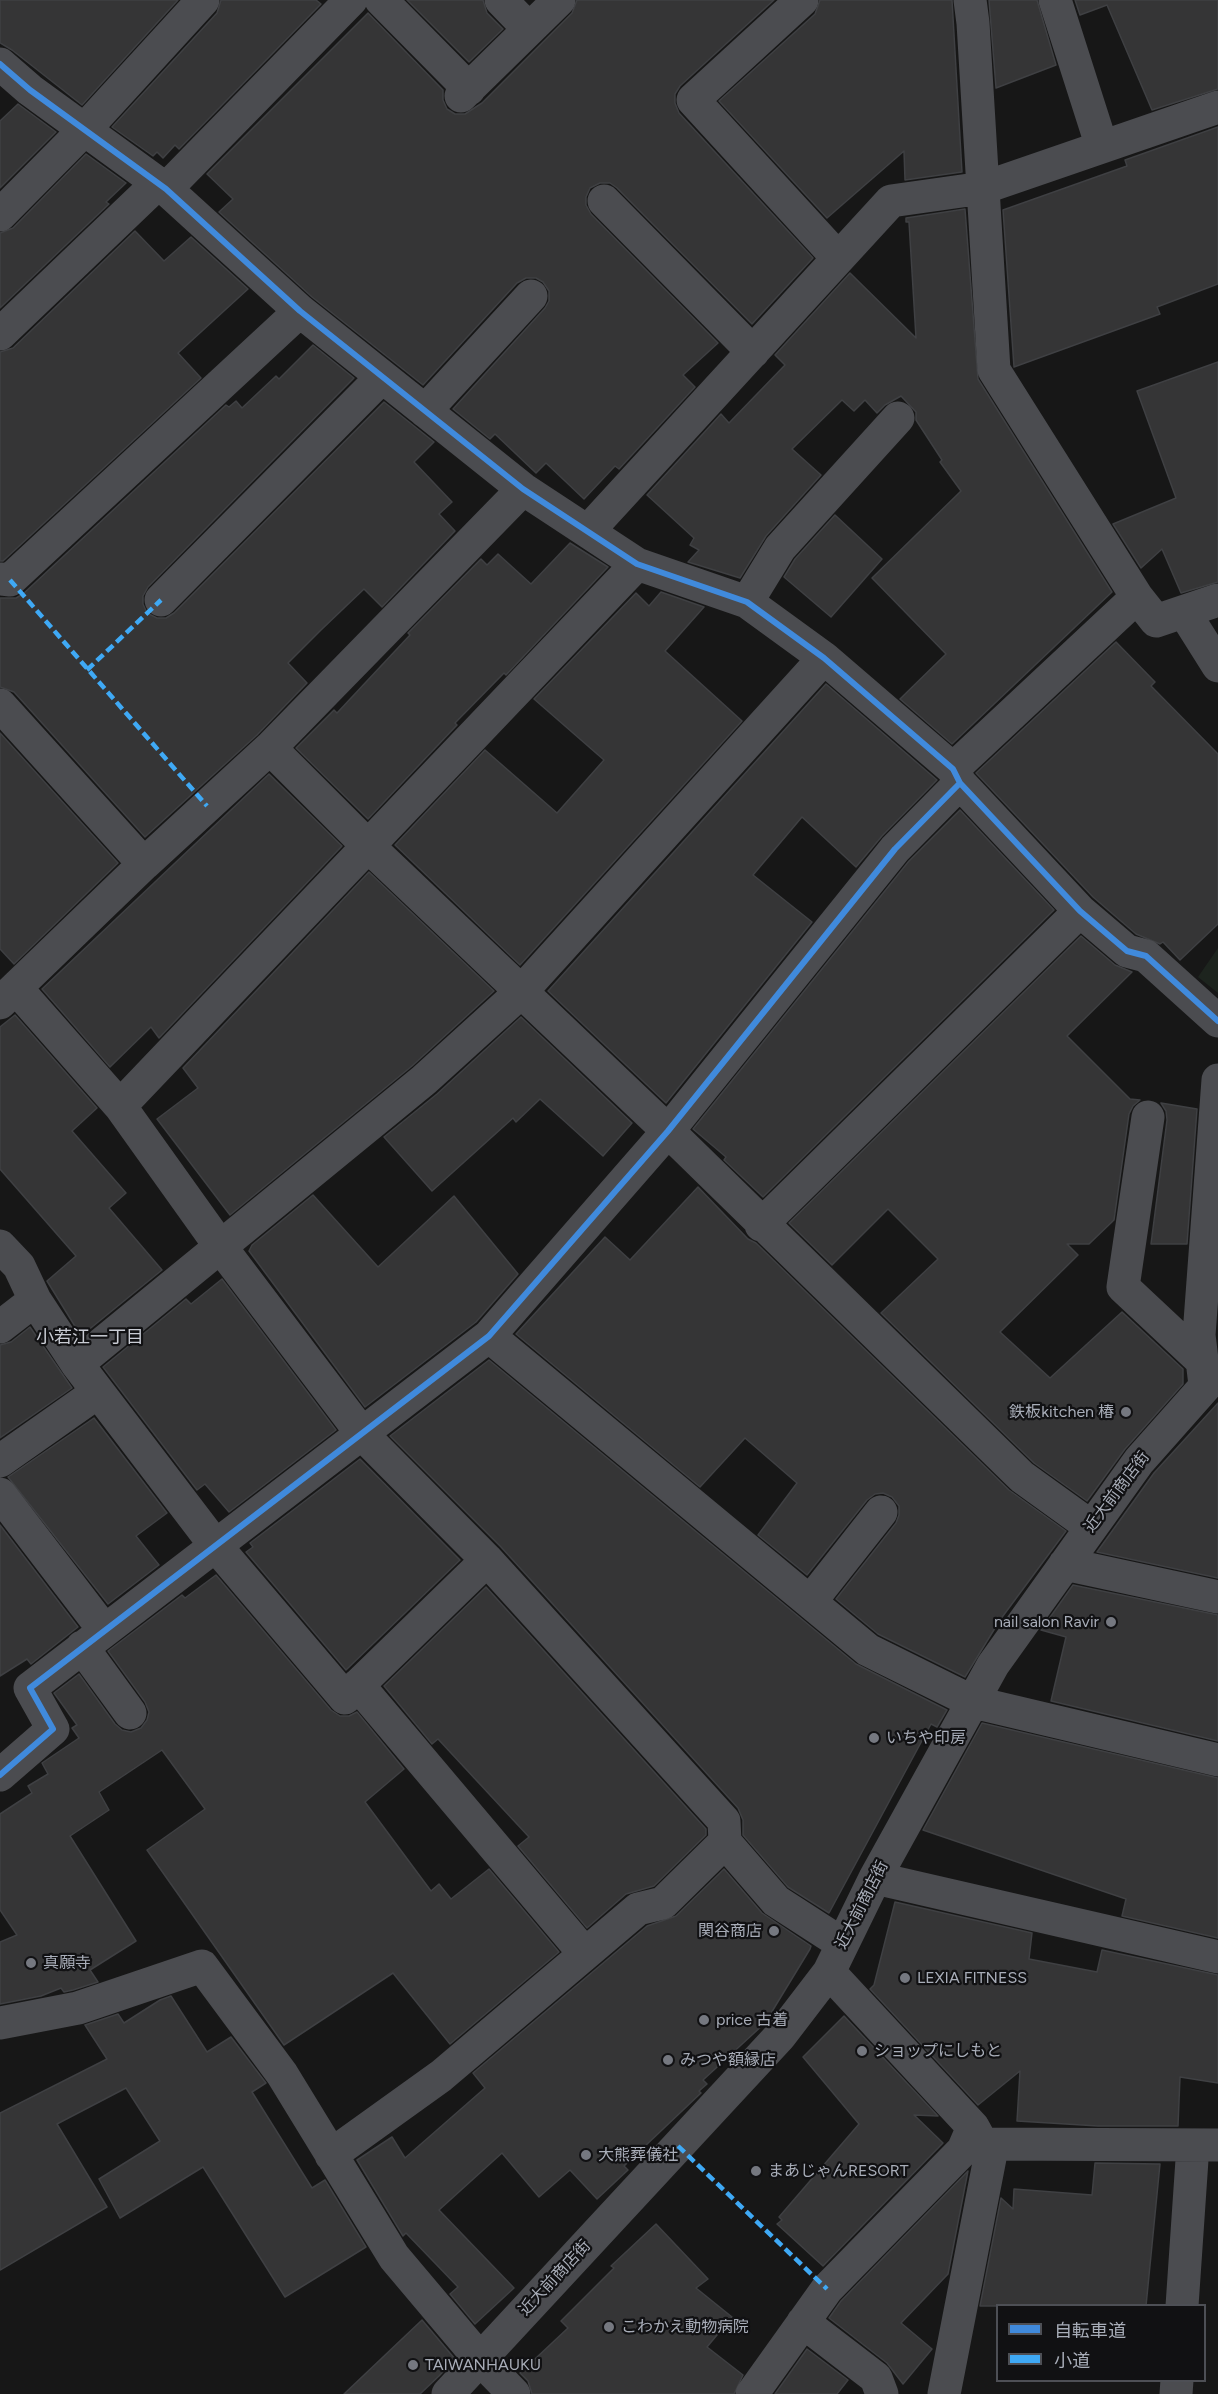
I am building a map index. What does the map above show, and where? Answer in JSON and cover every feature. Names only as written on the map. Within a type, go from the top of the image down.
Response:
[{"type":"street","points":[[0,215],[85,129],[203,0]]},
{"type":"street","points":[[0,334],[162,186],[351,0]]},
{"type":"street","points":[[381,0],[465,92],[560,0]]},
{"type":"street","points":[[501,0],[529,29]]},
{"type":"street","points":[[802,0],[693,100],[838,258]]},
{"type":"street","points":[[970,0],[994,370],[1137,597],[1156,621],[1218,600]]},
{"type":"street","points":[[1055,0],[1102,147]]},
{"type":"street","points":[[0,64],[30,90],[162,186],[300,311],[523,489],[637,564],[747,602],[824,658],[956,776],[1080,911],[1127,951],[1146,956],[1218,1021]]},
{"type":"street","points":[[588,531],[891,201],[983,188],[1218,107]]},
{"type":"street","points":[[604,201],[753,352]]},
{"type":"street","points":[[425,411],[531,296]]},
{"type":"street","points":[[5,580],[300,311]]},
{"type":"street","points":[[160,600],[382,377]]},
{"type":"street","points":[[747,602],[780,548],[898,418]]},
{"type":"street","points":[[523,489],[270,748],[144,864],[8,995],[120,1106],[220,1246],[363,1435],[487,1560],[724,1821],[724,1842],[776,1901],[835,1958],[978,2135],[990,2158],[944,2394]]},
{"type":"street","points":[[120,1106],[637,564]]},
{"type":"street","points":[[0,1774],[53,1729],[30,1688],[215,1545],[363,1435],[489,1336],[668,1131],[956,776],[1137,597]]},
{"type":"street","points":[[1184,612],[1218,666]]},
{"type":"street","points":[[77,1364],[424,1080],[521,992],[824,658]]},
{"type":"street","points":[[0,705],[144,864]]},
{"type":"street","points":[[270,748],[367,845],[668,1131],[1022,1477],[1090,1526]]},
{"type":"street","points":[[761,1224],[1080,911]]},
{"type":"street","points":[[1208,1373],[1199,1335],[1218,1080]]},
{"type":"street","points":[[1148,1118],[1123,1287],[1208,1373]]},
{"type":"street","points":[[0,1246],[19,1266],[35,1300],[98,1392],[215,1545],[345,1698],[487,1560]]},
{"type":"street","points":[[0,1327],[35,1300]]},
{"type":"street","points":[[489,1336],[868,1650],[973,1702],[1218,1760]]},
{"type":"street","name":"近大前商店街","points":[[447,2394],[780,2036],[835,1958],[875,1878],[993,1665],[1090,1526],[1208,1373]]},
{"type":"street","points":[[0,1461],[98,1392]]},
{"type":"street","points":[[0,1494],[93,1638],[130,1713]]},
{"type":"street","points":[[810,1602],[881,1512]]},
{"type":"street","points":[[1065,1564],[1218,1597]]},
{"type":"street","points":[[358,1685],[585,1954]]},
{"type":"street","points":[[332,2155],[441,2076],[638,1909],[663,1903],[724,1842]]},
{"type":"street","points":[[875,1878],[1218,1957]]},
{"type":"street","points":[[0,2023],[78,2008],[202,1966],[282,2074],[394,2257],[480,2359],[514,2394]]},
{"type":"street","points":[[752,2394],[827,2289],[978,2135],[1206,2145],[1182,2304]]},
{"type":"street","points":[[803,2322],[876,2378],[882,2394]]},
{"type":"shaded area","points":[[1218,948],[1218,993],[1198,977]]},
{"type":"building","points":[[0,0],[178,0],[82,105],[0,43]]},
{"type":"building","points":[[221,0],[316,0],[321,4],[179,149],[175,145],[163,158],[157,152],[153,156],[112,127],[217,13]]},
{"type":"building","points":[[407,0],[483,0],[487,13],[503,29],[469,62]]},
{"type":"building","points":[[577,0],[774,0],[680,86],[675,94],[675,103],[679,113],[813,258],[752,324],[617,188],[610,183],[600,183],[590,188],[586,197],[586,205],[591,214],[718,343],[683,375],[695,387],[619,469],[615,466],[584,499],[546,463],[536,473],[495,434],[490,439],[453,409],[545,308],[549,301],[549,291],[543,282],[536,278],[526,278],[517,283],[423,385],[312,297],[219,212],[233,199],[207,174],[368,13],[443,90],[443,100],[447,109],[455,114],[465,114],[482,103],[572,13]]},
{"type":"building","points":[[820,0],[952,0],[962,172],[905,180],[904,151],[827,218],[719,101],[815,14]]},
{"type":"building","points":[[989,0],[1037,0],[1056,65],[996,88]]},
{"type":"building","points":[[1075,0],[1218,0],[1218,89],[1152,110],[1107,5],[1080,15]]},
{"type":"building","points":[[18,104],[56,132],[0,188],[0,121]]},
{"type":"building","points":[[1218,127],[1218,284],[1157,307],[1160,314],[1014,367],[1003,210],[1127,166],[1125,160]]},
{"type":"building","points":[[86,154],[126,183],[106,202],[109,204],[0,308],[0,233],[13,228]]},
{"type":"building","points":[[965,209],[978,379],[1112,592],[952,744],[900,699],[946,654],[872,578],[961,491],[940,462],[942,460],[916,420],[916,412],[901,396],[885,405],[877,413],[865,400],[854,411],[842,400],[792,449],[821,475],[766,536],[740,578],[688,562],[699,550],[690,545],[694,538],[647,495],[721,414],[729,423],[785,365],[775,355],[850,273],[916,338],[909,222],[906,222],[906,218]]},
{"type":"building","points":[[135,231],[164,261],[191,237],[248,289],[178,353],[201,378],[3,561],[0,561],[0,352],[13,348]]},
{"type":"building","points":[[313,345],[354,378],[148,587],[143,596],[143,604],[147,613],[157,618],[166,618],[174,613],[384,402],[434,442],[414,462],[452,502],[439,514],[455,531],[382,607],[364,589],[321,630],[288,663],[307,683],[257,735],[145,837],[14,692],[0,687],[0,598],[16,598],[23,594],[226,405],[229,407],[236,401],[242,408],[276,376],[279,379]]},
{"type":"building","points":[[1218,362],[1218,582],[1181,593],[1162,549],[1141,568],[1113,524],[1176,498],[1137,391]]},
{"type":"building","points":[[835,515],[882,559],[831,617],[784,577],[795,559]]},
{"type":"building","points":[[570,543],[608,567],[506,675],[504,673],[455,723],[457,725],[368,819],[296,748],[334,710],[337,713],[410,635],[408,633],[481,559],[487,565],[498,554],[531,584]]},
{"type":"building","points":[[661,592],[704,607],[665,651],[742,721],[520,965],[395,845],[485,750],[557,813],[604,760],[534,699],[636,593],[649,606]]},
{"type":"building","points":[[1116,642],[1155,682],[1151,686],[1218,754],[1218,924],[1180,960],[1163,942],[1160,944],[1136,934],[1093,897],[976,773]]},
{"type":"building","points":[[826,684],[937,780],[882,836],[856,867],[802,817],[753,875],[812,922],[666,1103],[548,991]]},
{"type":"building","points":[[0,733],[118,863],[14,964],[0,949]]},
{"type":"building","points":[[269,774],[342,846],[159,1038],[151,1027],[110,1067],[42,989]]},
{"type":"building","points":[[960,810],[1054,910],[763,1197],[724,1160],[726,1157],[693,1129],[909,861]]},
{"type":"building","points":[[369,872],[494,991],[412,1066],[230,1215],[157,1119],[198,1088],[183,1068]]},
{"type":"building","points":[[1081,936],[1115,965],[1132,972],[1067,1036],[1130,1099],[1140,1100],[1129,1114],[1114,1220],[1089,1244],[1067,1244],[1078,1255],[1000,1332],[1050,1378],[1122,1312],[1183,1369],[1183,1384],[1125,1449],[1087,1501],[1034,1463],[881,1313],[938,1259],[888,1209],[832,1265],[789,1223]]},
{"type":"building","points":[[15,1015],[97,1108],[72,1131],[126,1193],[109,1208],[162,1270],[81,1336],[47,1281],[76,1256],[0,1169],[0,1027]]},
{"type":"building","points":[[521,1017],[632,1123],[603,1156],[540,1099],[516,1122],[513,1118],[432,1191],[384,1137],[437,1094]]},
{"type":"building","points":[[1161,1103],[1197,1109],[1187,1244],[1151,1244],[1167,1120],[1166,1111]]},
{"type":"building","points":[[698,1187],[748,1239],[756,1243],[1009,1490],[1066,1531],[1000,1620],[965,1677],[878,1634],[836,1599],[896,1523],[899,1506],[892,1497],[883,1493],[875,1494],[867,1500],[807,1575],[758,1535],[797,1483],[745,1438],[700,1487],[516,1334],[605,1237],[630,1260]]},
{"type":"building","points":[[313,1195],[378,1267],[454,1196],[518,1274],[476,1322],[365,1407],[249,1251],[252,1245]]},
{"type":"building","points":[[222,1279],[336,1430],[229,1512],[205,1484],[197,1490],[103,1367],[186,1299],[191,1304]]},
{"type":"building","points":[[30,1327],[72,1388],[0,1438],[0,1345],[11,1342]]},
{"type":"building","points":[[489,1360],[856,1664],[947,1710],[937,1727],[931,1724],[829,1913],[788,1887],[743,1835],[743,1820],[738,1808],[501,1547],[390,1436]]},
{"type":"building","points":[[1218,1403],[1218,1578],[1097,1552],[1154,1473]]},
{"type":"building","points":[[94,1418],[167,1513],[136,1536],[159,1565],[108,1604],[8,1477]]},
{"type":"building","points":[[360,1459],[460,1560],[346,1670],[246,1552],[253,1547],[250,1543]]},
{"type":"building","points":[[0,1525],[78,1627],[31,1664],[27,1659],[0,1676]]},
{"type":"building","points":[[216,1575],[331,1710],[340,1716],[349,1716],[357,1712],[404,1769],[365,1802],[431,1891],[439,1884],[451,1899],[489,1869],[559,1952],[450,2044],[393,1973],[284,2045],[147,1850],[205,1809],[162,1750],[99,1792],[109,1810],[70,1836],[136,1941],[90,1970],[98,1982],[73,1990],[64,1992],[61,1988],[41,1996],[0,2004],[0,1942],[17,1935],[0,1910],[0,1814],[32,1793],[28,1786],[48,1774],[42,1763],[79,1738],[72,1728],[77,1725],[54,1693],[79,1674],[115,1724],[122,1730],[131,1732],[141,1728],[149,1712],[145,1702],[108,1651],[182,1595],[185,1598]]},
{"type":"building","points":[[1073,1585],[1218,1615],[1218,1741],[1051,1701],[1066,1637],[1041,1630]]},
{"type":"building","points":[[486,1587],[706,1829],[706,1835],[654,1886],[626,1894],[587,1928],[518,1846],[529,1837],[438,1739],[432,1744],[384,1686]]},
{"type":"building","points":[[982,1723],[1218,1778],[1218,1938],[1122,1916],[1126,1899],[923,1830]]},
{"type":"building","points":[[724,1869],[762,1913],[811,1946],[810,1949],[765,2023],[703,2080],[707,2084],[699,2091],[701,2093],[624,2166],[628,2170],[597,2199],[570,2170],[539,2197],[502,2153],[439,2210],[514,2288],[475,2324],[450,2294],[458,2287],[406,2233],[403,2236],[357,2160],[392,2137],[405,2158],[485,2088],[473,2073],[647,1926],[676,1916]]},
{"type":"building","points":[[895,1902],[1032,1933],[1029,1959],[1097,1972],[1102,1950],[1218,1975],[1218,2083],[1180,2077],[1178,2126],[1098,2126],[1017,2121],[1020,2071],[978,2105],[870,1989],[874,1985]]},
{"type":"building","points":[[171,1996],[207,2052],[231,2037],[266,2083],[252,2092],[312,2188],[325,2180],[366,2247],[285,2297],[203,2167],[120,2218],[99,2179],[160,2141],[126,2088],[57,2124],[107,2207],[0,2270],[0,2113],[107,2059],[85,2025],[118,2014],[124,2023],[160,2000]]},
{"type":"building","points":[[844,2016],[938,2116],[914,2115],[943,2143],[823,2266],[777,2224],[782,2220],[779,2217],[859,2124],[803,2057]]},
{"type":"building","points":[[1095,2163],[1160,2164],[1146,2304],[996,2304],[996,2306],[980,2306],[1001,2198],[1013,2209],[1014,2189],[1092,2195]]},
{"type":"building","points":[[968,2171],[948,2274],[901,2323],[932,2349],[903,2384],[887,2363],[829,2318],[841,2301]]},
{"type":"building","points":[[656,2224],[708,2279],[696,2288],[732,2317],[707,2347],[743,2375],[734,2394],[532,2394],[528,2381],[520,2373],[568,2328],[561,2321],[614,2268],[611,2266]]},
{"type":"building","points":[[422,2320],[455,2359],[439,2376],[420,2394],[344,2394]]},
{"type":"building","points":[[807,2349],[848,2380],[837,2394],[775,2394]]},
{"type":"marked path","points":[[10,580],[207,806]]},
{"type":"marked path","points":[[87,670],[161,600]]},
{"type":"marked path","points":[[678,2146],[827,2289]]},
{"type":"cycle path","points":[[0,64],[30,90],[166,189],[300,311],[523,489],[637,564],[747,602],[824,658],[953,769],[960,783],[1080,911],[1127,951],[1146,956],[1218,1021]]},
{"type":"cycle path","points":[[0,1775],[53,1729],[30,1688],[489,1336],[668,1131],[895,849],[960,783]]},
{"type":"place","name":"鉄板kitchen 椿","points":[[1126,1412]]},
{"type":"place","name":"nail salon Ravir","points":[[1111,1622]]},
{"type":"place","name":"いちや印房","points":[[874,1738]]},
{"type":"place","name":"関谷商店","points":[[774,1931]]},
{"type":"place","name":"真願寺","points":[[31,1963]]},
{"type":"place","name":"LEXIA FITNESS","points":[[905,1978]]},
{"type":"place","name":"price 古着","points":[[704,2020]]},
{"type":"place","name":"ショップにしもと","points":[[862,2051]]},
{"type":"place","name":"みつや額縁店","points":[[668,2060]]},
{"type":"place","name":"大熊葬儀社","points":[[586,2155]]},
{"type":"place","name":"まあじゃんRESORT","points":[[756,2171]]},
{"type":"place","name":"こわかえ動物病院","points":[[609,2327]]},
{"type":"place","name":"TAIWANHAUKU","points":[[413,2365]]},
{"type":"district","name":"小若江一丁目","points":[[90,1338]]}]
